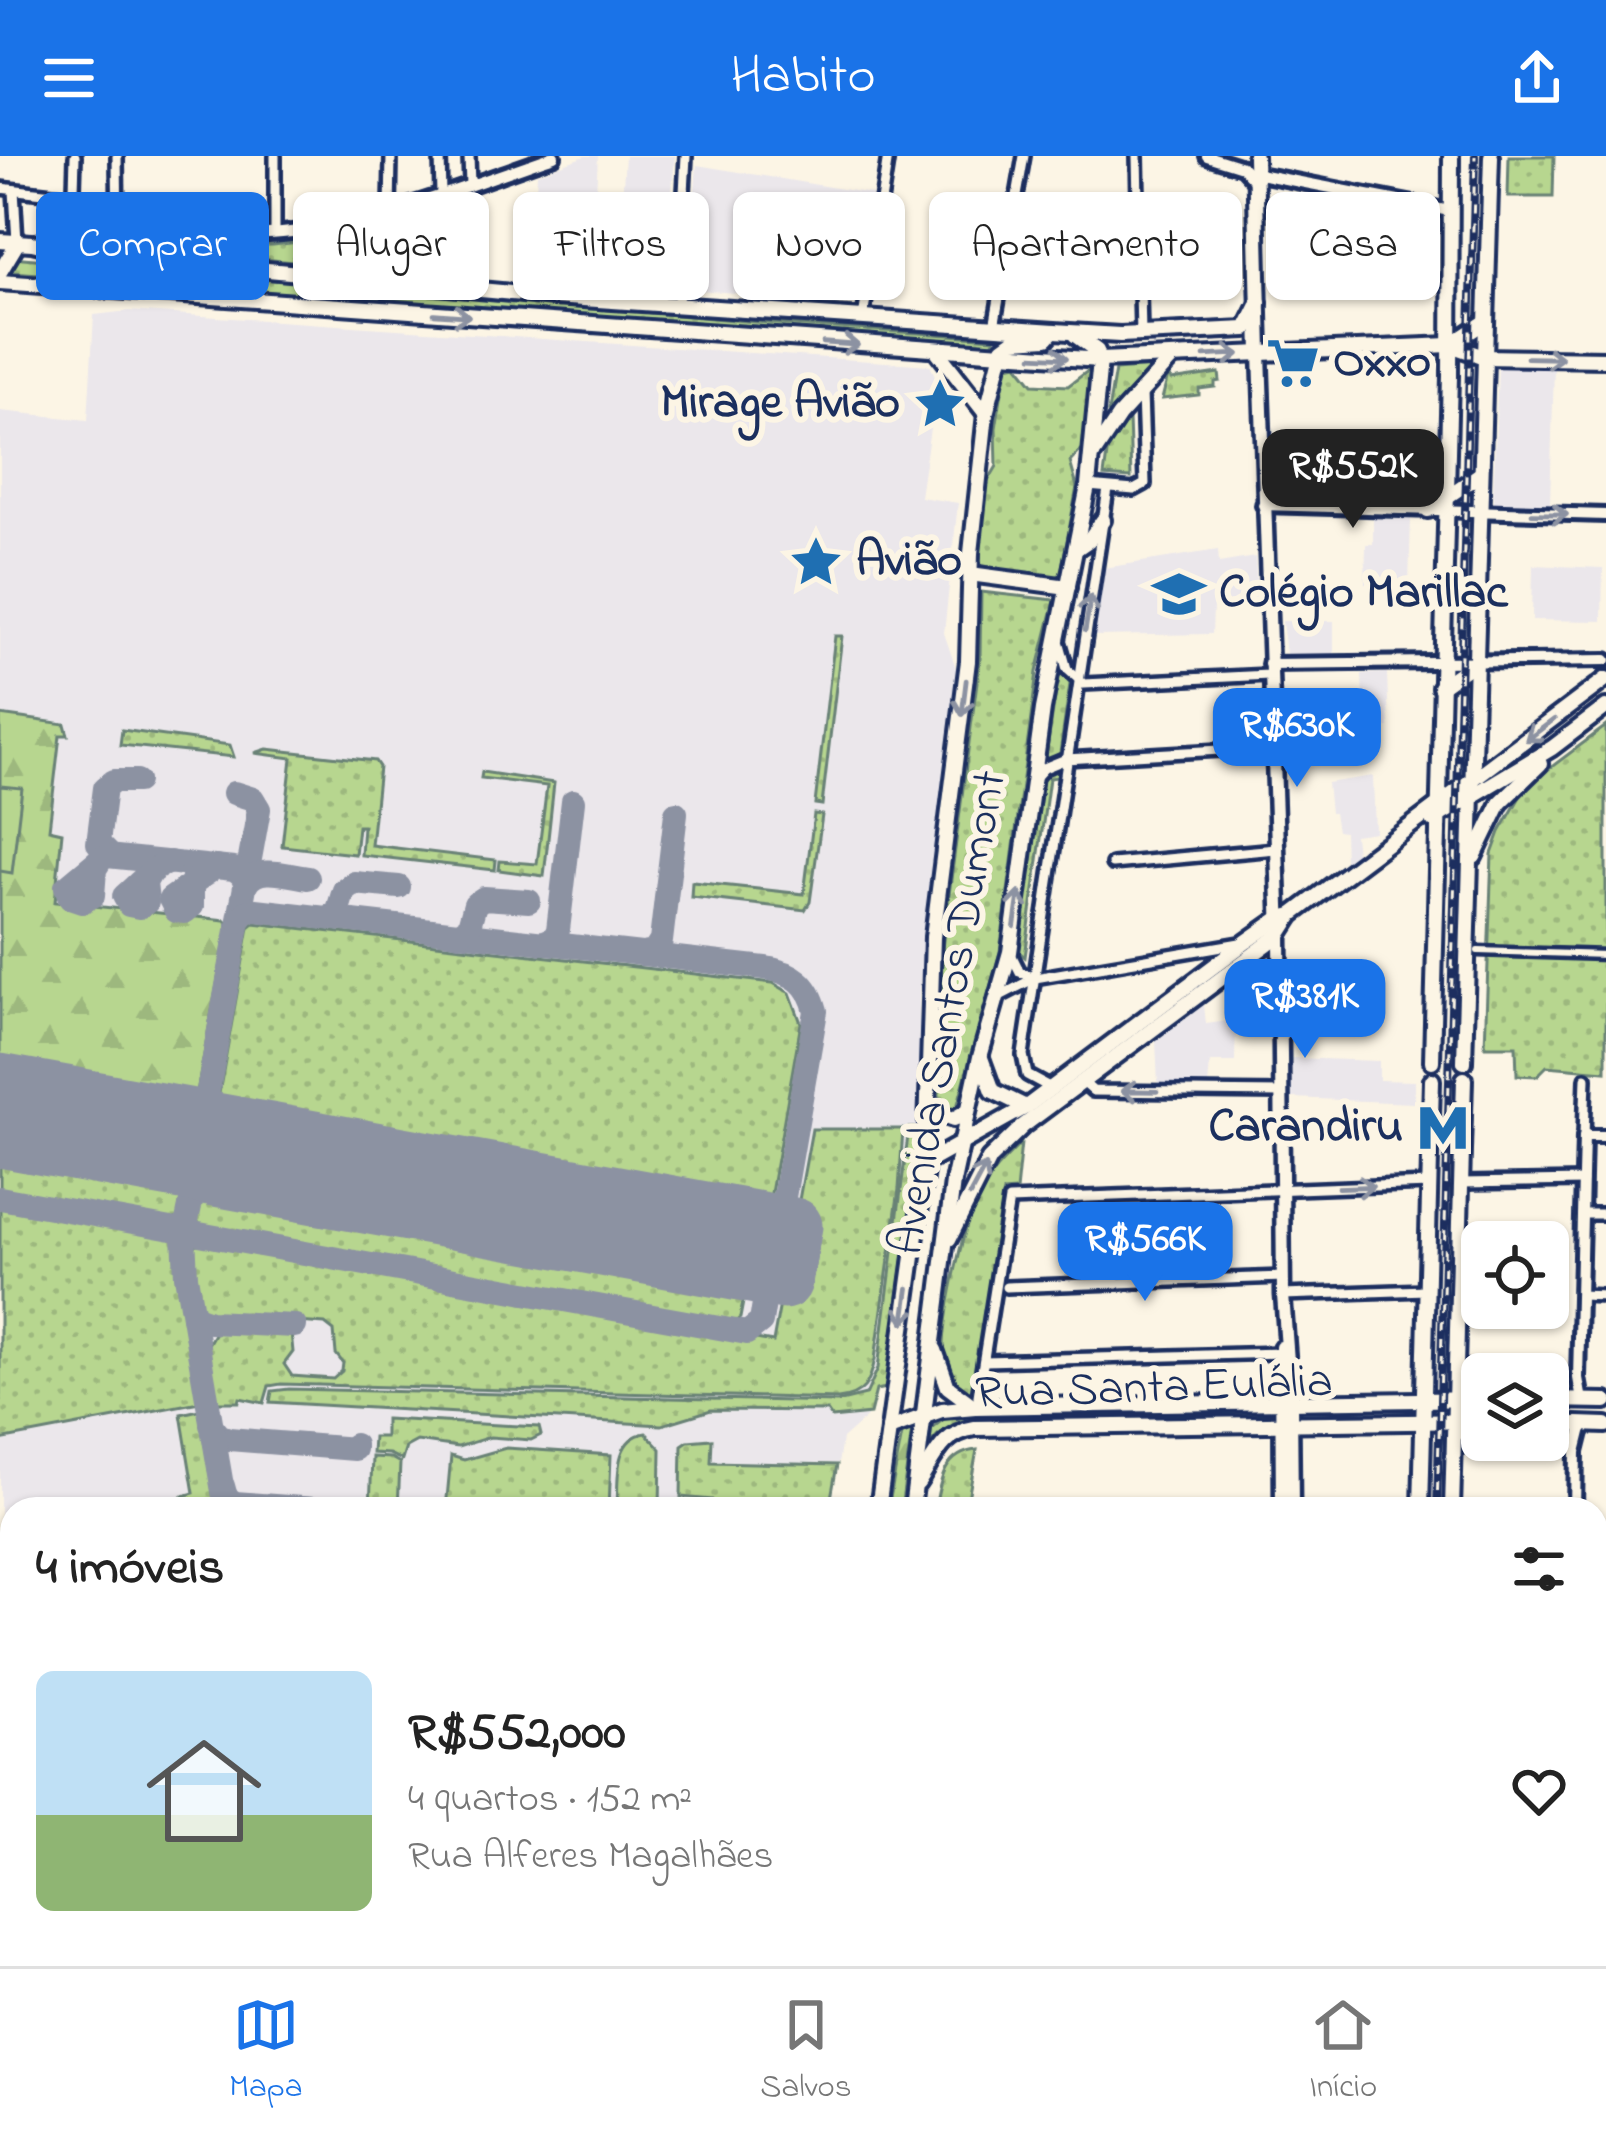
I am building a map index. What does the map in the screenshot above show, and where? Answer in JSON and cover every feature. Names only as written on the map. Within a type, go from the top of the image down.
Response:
[{"type":"main road","points":[[1255,156],[1269,669],[1276,849],[1284,922],[1287,1497]]},
{"type":"main road","points":[[1464,1062],[1490,156]]},
{"type":"main road","points":[[1432,1061],[1432,816],[1441,687],[1451,157]]},
{"type":"main road","points":[[0,241],[293,273]]},
{"type":"main road","points":[[0,272],[22,242]]},
{"type":"main road","points":[[0,282],[1100,360],[1450,345],[1484,357],[1606,359]]},
{"type":"main road","points":[[489,290],[1141,334],[1246,329],[1258,303]]},
{"type":"main road","points":[[639,329],[646,323],[669,325],[678,304]]},
{"type":"main road","points":[[704,334],[697,324],[699,315],[724,308]]},
{"type":"main road","points":[[1450,345],[1485,322]]},
{"type":"main road","points":[[1000,354],[1014,340],[1047,338],[1052,331]]},
{"type":"main road","points":[[1070,332],[1096,351],[1100,360]]},
{"type":"main road","points":[[937,351],[986,414]]},
{"type":"main road","name":"Avenida Santos Dumont","points":[[880,1497],[926,1163],[933,937],[968,661],[970,574],[986,414],[1000,354]]},
{"type":"main road","points":[[1092,456],[1110,426],[1172,358]]},
{"type":"main road","name":"Avenida Santos Dumont","points":[[914,1497],[960,1144],[1010,952],[1058,632],[1088,486],[1100,360]]},
{"type":"main road","points":[[1428,510],[1446,503],[1480,473]]},
{"type":"main road","points":[[1076,549],[1103,520]]},
{"type":"main road","points":[[970,574],[1068,587]]},
{"type":"main road","points":[[1441,687],[1475,662]]},
{"type":"main road","points":[[945,1243],[989,1159],[1023,1126],[1084,1084],[1284,922],[1432,816],[1472,778],[1606,680]]},
{"type":"main road","points":[[1432,816],[1552,748],[1606,707]]},
{"type":"main road","points":[[1470,867],[1499,803],[1552,748]]},
{"type":"main road","points":[[926,1163],[1026,1107],[1246,942],[1284,922]]},
{"type":"main road","points":[[980,1057],[993,1091],[1026,1107]]},
{"type":"main road","points":[[1452,1497],[1464,1079]]},
{"type":"main road","points":[[1421,1497],[1432,1080]]},
{"type":"main road","points":[[930,1104],[953,1119],[967,1111]]},
{"type":"main road","points":[[1284,1316],[1280,1325],[1286,1402]]},
{"type":"main road","points":[[933,1341],[948,1387],[977,1407]]},
{"type":"main road","name":"Rua Santa Eulália","points":[[889,1429],[924,1415],[977,1407],[1461,1398]]},
{"type":"main road","points":[[1576,1401],[1586,1414],[1577,1424],[1567,1412],[1576,1401]]},
{"type":"main road","name":"Rua Santa Eulália","points":[[915,1487],[943,1442],[966,1429],[1461,1421]]},
{"type":"main road","points":[[1453,1454],[1461,1442]]},
{"type":"street","points":[[0,188],[70,196],[75,156]]},
{"type":"street","points":[[117,156],[117,192]]},
{"type":"street","points":[[275,156],[275,233]]},
{"type":"street","points":[[390,192],[391,156]]},
{"type":"street","points":[[440,156],[441,192]]},
{"type":"street","points":[[470,156],[470,185]]},
{"type":"street","points":[[447,192],[554,156]]},
{"type":"street","points":[[678,304],[686,156]]},
{"type":"street","points":[[863,317],[888,156]]},
{"type":"street","points":[[994,327],[1024,156]]},
{"type":"street","points":[[1137,156],[1141,334]]},
{"type":"street","points":[[1207,156],[1242,167],[1255,177],[1450,211]]},
{"type":"street","points":[[14,190],[22,242],[36,241]]},
{"type":"street","points":[[269,233],[293,230]]},
{"type":"street","points":[[1088,486],[1134,490],[1145,484],[1142,389]]},
{"type":"street","name":"Avenida Santos Dumont","points":[[1051,1088],[1027,1075],[1024,1067],[1108,489]]},
{"type":"street","points":[[1267,500],[1428,510]]},
{"type":"street","points":[[1446,503],[1479,512],[1606,515]]},
{"type":"street","points":[[1058,632],[1061,653],[1077,680],[1095,684],[1269,669],[1606,660]]},
{"type":"street","points":[[1034,780],[1044,769],[1066,759],[1272,747]]},
{"type":"street","points":[[1112,864],[1276,849]]},
{"type":"street","points":[[998,998],[1035,978],[1246,942]]},
{"type":"street","points":[[1478,951],[1606,955]]},
{"type":"street","points":[[1010,952],[1020,972],[1035,978]]},
{"type":"street","points":[[1576,1401],[1586,1078]]},
{"type":"street","points":[[1084,1084],[1093,1090],[1282,1094]]},
{"type":"street","points":[[1585,1136],[1606,1136]]},
{"type":"street","points":[[1460,1183],[1582,1181]]},
{"type":"street","points":[[977,1407],[1009,1200],[1429,1184]]},
{"type":"street","points":[[1582,1214],[1606,1214]]},
{"type":"street","points":[[1006,1287],[1283,1277]]},
{"type":"street","points":[[1283,1295],[1426,1289]]},
{"type":"street","points":[[1580,1295],[1606,1296]]},
{"type":"street","points":[[984,1361],[1281,1353]]},
{"type":"street","points":[[1575,1497],[1577,1424]]},
{"type":"shaded area","points":[[585,156],[598,156],[596,192],[536,192],[537,174]]},
{"type":"shaded area","points":[[625,156],[675,156],[672,192],[623,192]]},
{"type":"shaded area","points":[[697,165],[860,192],[733,192],[733,293],[709,291],[709,192],[695,192]]},
{"type":"shaded area","points":[[129,311],[930,365],[937,380],[920,497],[958,503],[944,633],[961,683],[919,990],[924,1034],[916,1166],[886,1388],[876,1389],[870,1414],[842,1439],[833,1497],[0,1497],[0,411],[88,420],[94,315]]},
{"type":"shaded area","points":[[1498,367],[1554,368],[1550,504],[1493,502]]},
{"type":"shaded area","points":[[1373,518],[1411,519],[1409,585],[1365,584],[1366,544],[1373,544]]},
{"type":"shaded area","name":"Colégio Marillac","points":[[1218,550],[1219,563],[1255,557],[1258,605],[1213,607],[1212,634],[1094,636],[1104,568]]},
{"type":"shaded area","points":[[1533,565],[1603,568],[1602,621],[1532,620]]},
{"type":"shaded area","points":[[1282,621],[1334,621],[1334,654],[1286,654]]},
{"type":"shaded area","points":[[1387,673],[1389,727],[1364,728],[1362,674]]},
{"type":"shaded area","points":[[1373,776],[1375,832],[1354,835],[1356,854],[1345,862],[1344,832],[1337,831],[1334,813],[1330,813],[1327,783]]},
{"type":"shaded area","points":[[1204,1005],[1206,1024],[1236,1020],[1235,1062],[1210,1062],[1208,1086],[1158,1085],[1156,1041]]},
{"type":"shaded area","points":[[1292,1058],[1379,1061],[1379,1080],[1415,1081],[1414,1103],[1292,1098]]},
{"type":"green space","points":[[1509,156],[1554,156],[1553,197],[1508,197]]},
{"type":"green space","points":[[293,243],[293,262],[269,260],[269,245]]},
{"type":"green space","points":[[0,256],[36,259],[36,274],[0,271]]},
{"type":"green space","points":[[269,279],[293,282],[293,294],[269,292]]},
{"type":"green space","points":[[489,299],[995,338],[990,348],[373,300]]},
{"type":"green space","points":[[1017,364],[1033,384],[1068,386],[1089,370],[1093,375],[1084,447],[1070,462],[1077,487],[1056,579],[979,565],[987,483],[997,466],[996,428],[1005,373],[1008,366]]},
{"type":"green space","points":[[1155,367],[1112,412],[1108,412],[1115,370]]},
{"type":"green space","points":[[1169,372],[1171,380],[1219,373],[1220,381],[1215,387],[1199,389],[1199,395],[1162,399]]},
{"type":"green space","points":[[1129,418],[1131,478],[1104,476],[1108,446]]},
{"type":"green space","points":[[981,592],[1055,600],[1037,672],[1000,952],[956,1111],[950,1114],[939,1097],[942,948],[980,659]]},
{"type":"green space","points":[[835,636],[842,636],[822,805],[815,804]]},
{"type":"green space","points":[[1060,665],[1070,684],[1060,753],[1045,762]]},
{"type":"green space","points":[[0,715],[65,724],[68,735],[60,735],[49,829],[62,832],[55,902],[225,920],[228,925],[197,1092],[184,1107],[164,1111],[0,1082]]},
{"type":"green space","points":[[1606,726],[1606,1071],[1547,1066],[1537,1076],[1517,1075],[1516,1046],[1485,1046],[1492,854],[1521,795],[1534,780]]},
{"type":"green space","points":[[122,730],[230,745],[234,757],[120,745]]},
{"type":"green space","points":[[267,749],[375,761],[379,767],[371,845],[496,860],[495,870],[361,855],[363,826],[358,826],[355,854],[282,846],[292,758],[255,753]]},
{"type":"green space","points":[[1058,767],[1058,777],[1049,778],[1025,957],[1019,952],[1043,776]]},
{"type":"green space","points":[[482,772],[554,783],[544,876],[499,870],[500,861],[537,864],[547,786],[481,778]]},
{"type":"green space","points":[[0,786],[22,788],[12,873],[0,871]]},
{"type":"green space","points":[[814,814],[822,815],[805,910],[691,897],[692,882],[804,894]]},
{"type":"green space","points":[[254,923],[773,983],[790,993],[801,1023],[768,1210],[755,1218],[234,1122],[221,1110],[218,1099],[249,927]]},
{"type":"green space","points":[[909,1128],[915,1128],[916,1166],[886,1388],[876,1390],[870,1414],[832,1418],[827,1411],[711,1410],[662,1425],[270,1402],[272,1391],[289,1389],[837,1402],[866,1395],[878,1368]]},
{"type":"green space","points":[[812,1129],[903,1129],[875,1359],[868,1381],[854,1395],[838,1399],[281,1384],[269,1386],[264,1403],[240,1398],[239,1402],[216,1402],[207,1346],[218,1327],[291,1332],[293,1352],[284,1364],[292,1376],[333,1379],[343,1363],[336,1354],[334,1331],[325,1324],[212,1316],[201,1311],[192,1249],[201,1240],[773,1342]]},
{"type":"green space","points":[[0,1139],[173,1172],[183,1187],[178,1217],[169,1224],[0,1193]]},
{"type":"green space","points":[[1021,1143],[1016,1191],[1003,1192],[973,1398],[954,1385],[945,1365],[954,1278],[979,1193]]},
{"type":"green space","points":[[223,1181],[737,1273],[747,1281],[740,1318],[732,1325],[721,1325],[203,1229],[196,1219],[200,1199]]},
{"type":"green space","points":[[0,1202],[171,1235],[199,1402],[0,1440]]},
{"type":"green space","points":[[199,1410],[214,1497],[183,1497],[194,1493],[181,1414]]},
{"type":"green space","points":[[1265,1413],[1265,1418],[967,1422],[941,1432],[929,1444],[931,1429],[945,1418],[980,1414]]},
{"type":"green space","points":[[385,1419],[539,1427],[541,1435],[531,1440],[490,1437],[458,1447],[417,1441],[406,1447],[402,1460],[372,1453],[373,1437],[385,1437]]},
{"type":"green space","points":[[912,1429],[903,1497],[890,1497],[902,1434]]},
{"type":"green space","points":[[646,1433],[661,1449],[660,1497],[617,1497],[622,1452],[635,1437]]},
{"type":"green space","points":[[712,1439],[711,1462],[837,1465],[831,1497],[681,1497],[682,1445]]},
{"type":"green space","points":[[506,1448],[611,1455],[609,1497],[447,1497],[451,1456],[464,1460]]},
{"type":"green space","points":[[977,1450],[968,1497],[938,1497],[951,1463]]},
{"type":"green space","points":[[372,1457],[400,1463],[399,1497],[370,1497]]},
{"type":"taxiway","points":[[110,855],[98,843],[105,788],[114,781],[137,781]]},
{"type":"taxiway","points":[[234,793],[253,799],[259,809],[202,1124],[213,1143],[248,1155]]},
{"type":"taxiway","points":[[542,943],[554,938],[558,930],[573,801]]},
{"type":"taxiway","points":[[642,954],[654,952],[661,941],[676,813]]},
{"type":"taxiway","points":[[102,858],[95,869],[93,896],[82,902],[70,898],[66,887],[98,860],[103,858],[107,856],[234,869],[246,885],[265,873],[308,878]]},
{"type":"taxiway","points":[[150,874],[145,883],[147,902],[139,907],[129,905],[124,896],[152,872],[170,862]]},
{"type":"taxiway","points":[[192,881],[192,906],[185,912],[176,911],[170,899],[216,867]]},
{"type":"taxiway","points":[[326,918],[337,913],[344,890],[354,883],[399,887]]},
{"type":"taxiway","points":[[459,934],[469,926],[475,904],[484,898],[529,901]]},
{"type":"taxiway","points":[[239,921],[246,912],[256,910],[765,968],[798,981],[816,1011],[778,1232],[767,1241],[750,1244],[637,1226]]},
{"type":"taxiway","points":[[147,1137],[186,1148],[196,1169]]},
{"type":"taxiway","points":[[224,1497],[186,1276],[184,1235],[199,1163],[215,1153],[234,1153]]},
{"type":"taxiway","points":[[0,1198],[747,1333],[761,1322],[769,1271],[755,1252],[737,1245]]},
{"type":"taxiway","points":[[193,1316],[210,1322],[295,1326]]},
{"type":"taxiway","points":[[211,1425],[229,1439],[354,1449],[354,1445]]},
{"type":"taxiway","points":[[223,1486],[226,1497]]},
{"type":"runway","points":[[0,1082],[794,1226],[784,1281],[0,1139]]},
{"type":"railway","points":[[1437,1497],[1475,156]]},
{"type":"place","name":"Oxxo","points":[[1293,363]]},
{"type":"place","name":"Mirage Avião","points":[[940,404]]},
{"type":"place","name":"Avião","points":[[816,562]]},
{"type":"place","name":"Colégio Marillac","points":[[1179,594]]},
{"type":"place","name":"Carandiru","points":[[1443,1128]]}]
